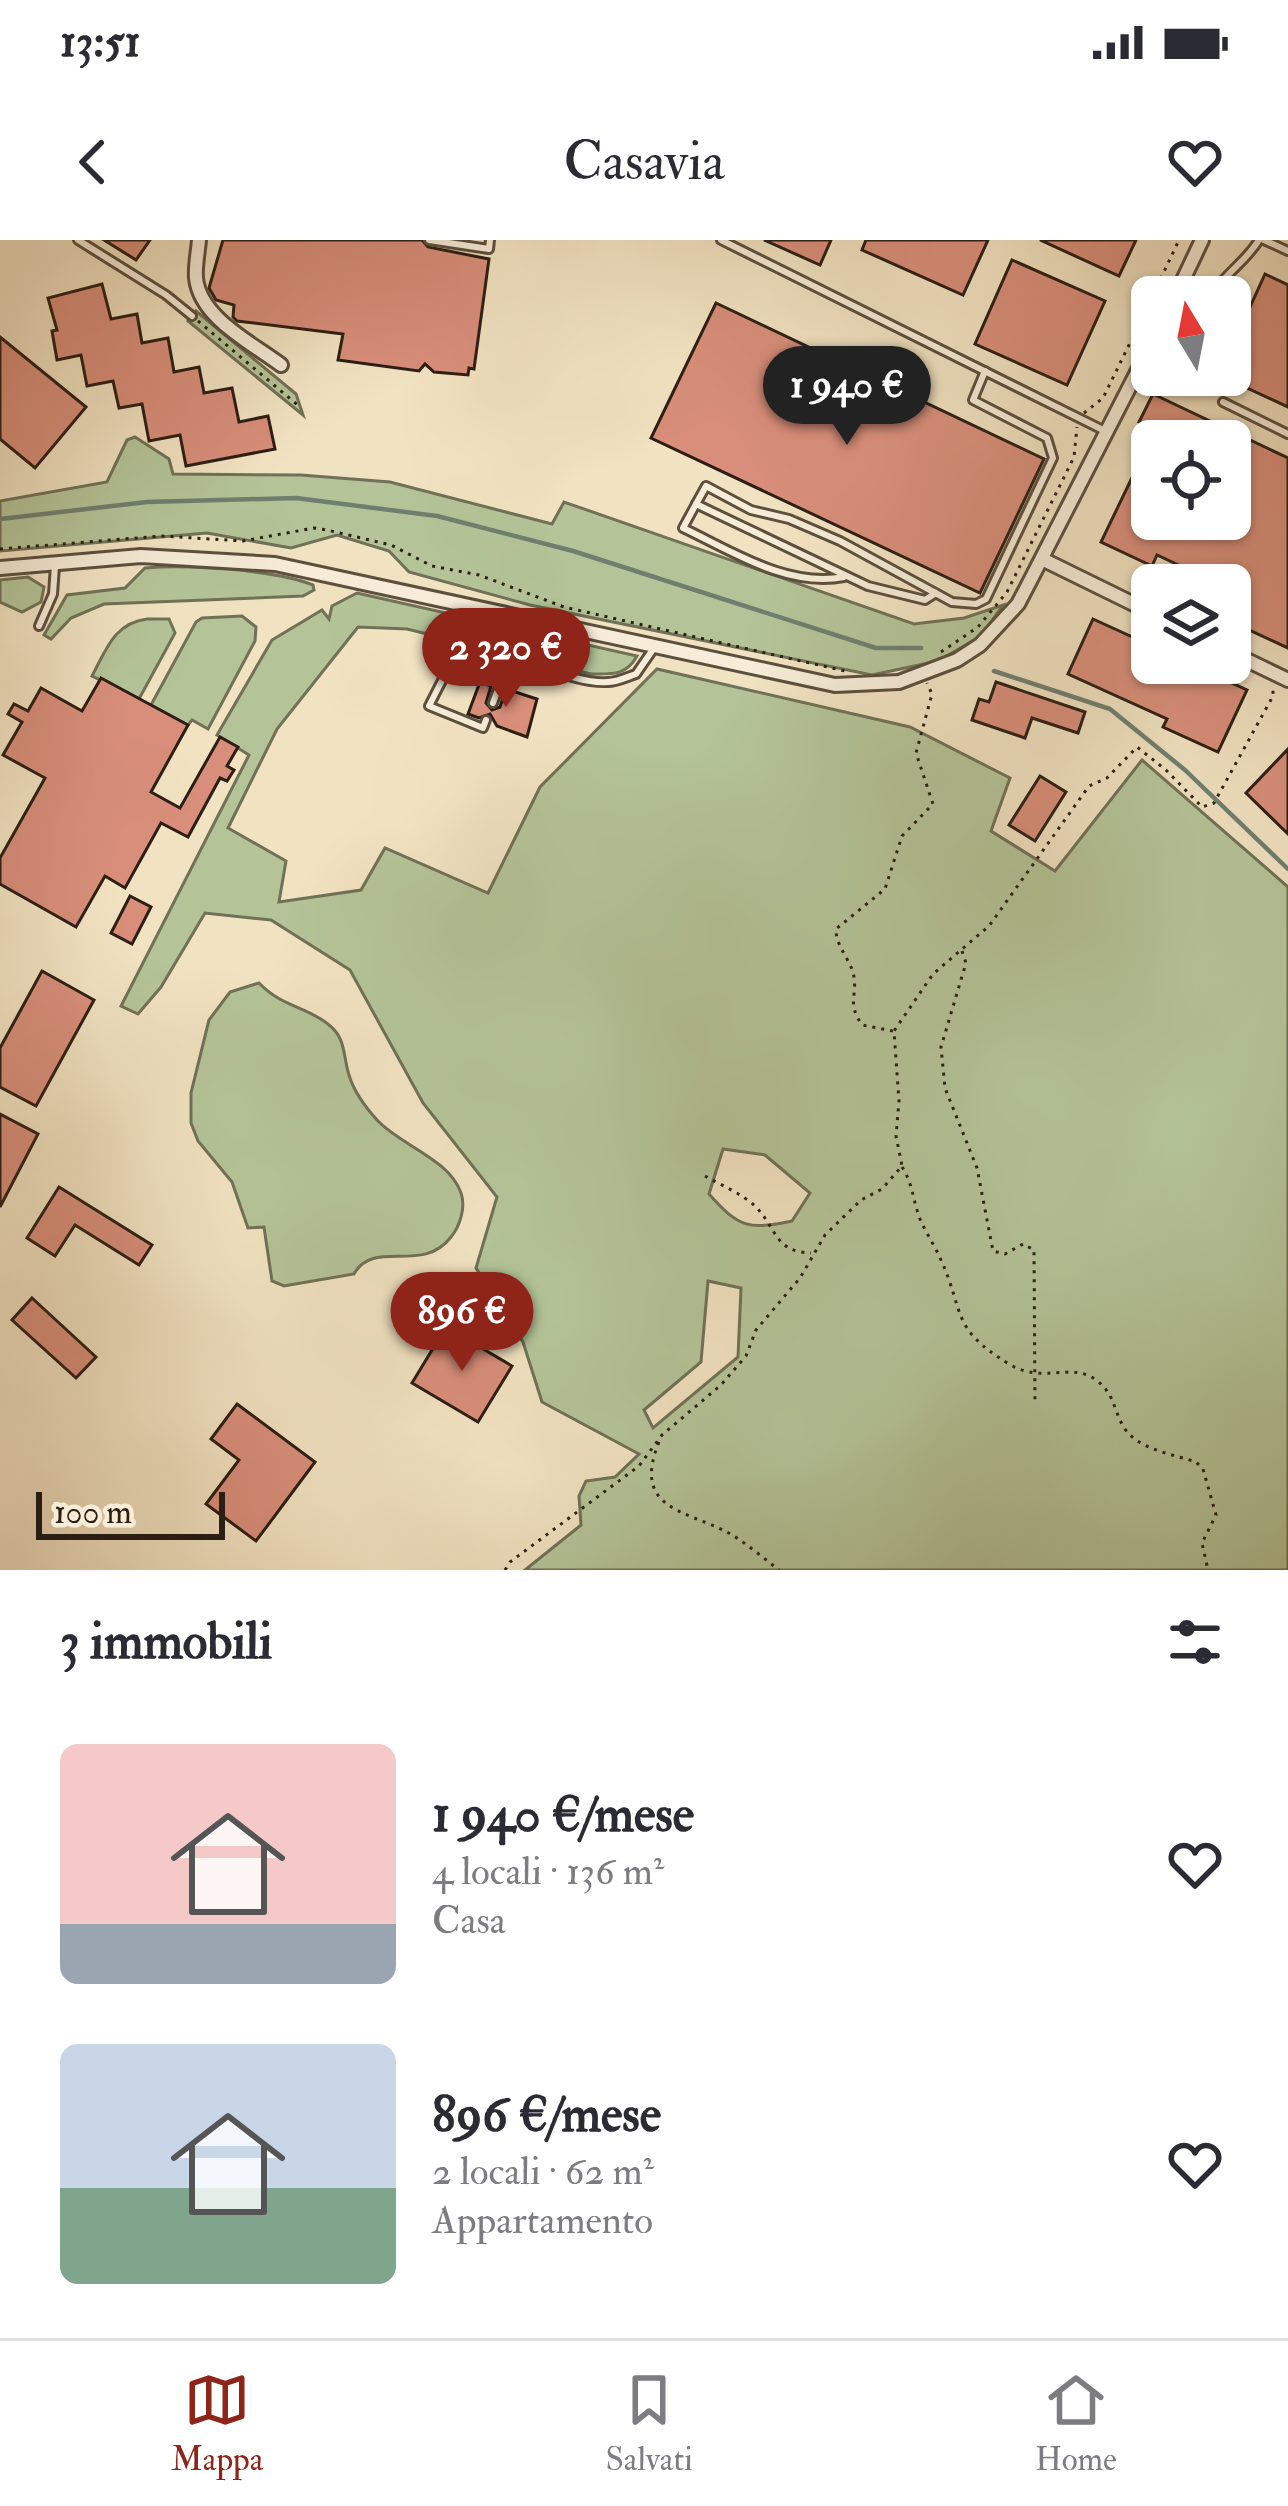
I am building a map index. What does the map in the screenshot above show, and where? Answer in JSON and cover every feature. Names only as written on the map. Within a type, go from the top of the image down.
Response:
[{"type":"street","points":[[200,240],[196,277],[200,296],[210,311],[281,365]]},
{"type":"street","points":[[1184,276],[1202,240]]},
{"type":"street","points":[[0,568],[176,556],[275,564],[835,686],[899,682],[924,675],[980,645],[1018,604],[1131,386]]},
{"type":"street","points":[[1042,559],[1131,604]]},
{"type":"street","points":[[1251,662],[1288,680]]},
{"type":"lane","points":[[78,240],[192,316]]},
{"type":"lane","points":[[429,240],[489,249],[490,240]]},
{"type":"lane","points":[[721,240],[1108,433]]},
{"type":"lane","points":[[1223,276],[1245,262],[1261,240],[1288,251]]},
{"type":"lane","points":[[847,577],[803,579],[758,564],[683,527],[706,486],[751,509],[789,519],[840,542],[952,602],[976,604],[986,599],[1054,458],[1047,438],[973,400],[985,371]]},
{"type":"lane","points":[[1223,402],[1288,434]]},
{"type":"lane","points":[[696,504],[847,577],[925,600],[936,593]]},
{"type":"lane","points":[[38,626],[53,594],[55,562]]},
{"type":"lane","points":[[486,721],[484,728],[429,706],[454,655],[480,651],[578,679],[606,682],[636,674],[654,648]]},
{"type":"lane","points":[[450,664],[501,681],[493,704]]},
{"type":"path","points":[[1162,276],[1179,240]]},
{"type":"path","points":[[192,316],[300,406]]},
{"type":"path","points":[[1084,413],[1103,398],[1131,341]]},
{"type":"path","points":[[932,657],[977,627],[1007,592],[1074,457],[1078,424]]},
{"type":"path","points":[[0,549],[160,536],[243,542],[314,528],[392,544],[432,566],[479,575],[564,608],[858,673]]},
{"type":"path","points":[[1208,1570],[1202,1543],[1216,1515],[1203,1468],[1139,1443],[1126,1430],[1107,1388],[1090,1375],[1073,1371],[1035,1376],[1013,1367],[968,1333],[955,1310],[943,1262],[918,1215],[912,1182],[902,1166],[896,1136],[895,1031],[933,974],[989,926],[1089,786],[1107,778],[1137,747],[1202,807],[1214,803],[1273,696],[1273,673]]},
{"type":"path","points":[[895,1031],[862,1025],[854,1014],[854,977],[836,942],[836,929],[884,889],[902,836],[933,804],[916,753],[932,694],[924,675]]},
{"type":"path","points":[[962,949],[966,963],[941,1047],[945,1088],[977,1168],[993,1251],[1005,1254],[1023,1244],[1034,1250],[1035,1402]]},
{"type":"path","points":[[505,1570],[589,1500],[639,1466],[662,1435],[721,1385],[746,1356],[756,1330],[800,1278],[813,1253],[842,1218],[882,1189],[902,1166]]},
{"type":"path","points":[[705,1176],[755,1206],[778,1239],[794,1252],[813,1253]]},
{"type":"path","points":[[662,1435],[652,1457],[653,1483],[664,1504],[684,1517],[726,1532],[779,1570]]},
{"type":"green space","points":[[196,311],[296,394],[303,415],[188,321]]},
{"type":"green space","points":[[135,437],[169,459],[173,474],[301,475],[390,482],[552,524],[564,502],[914,624],[964,618],[1003,605],[981,636],[938,661],[872,675],[530,605],[409,572],[389,551],[337,535],[291,548],[207,533],[0,551],[0,501],[107,482],[127,440]]},
{"type":"green space","points":[[145,568],[254,572],[297,580],[313,585],[314,590],[303,596],[104,604],[71,618],[51,639],[44,635],[67,595],[125,588]]},
{"type":"green space","points":[[28,577],[44,587],[41,602],[22,612],[0,602],[0,580]]},
{"type":"green space","points":[[357,593],[637,656],[623,670],[591,674],[407,629],[358,627],[277,729],[228,828],[286,861],[279,902],[361,890],[385,848],[488,893],[540,787],[657,669],[910,727],[1010,778],[991,831],[1055,871],[1142,760],[1288,887],[1288,1570],[525,1570],[581,1525],[579,1496],[586,1481],[615,1477],[639,1454],[542,1402],[523,1342],[476,1268],[497,1197],[423,1103],[350,970],[271,920],[205,913],[161,987],[138,1014],[121,1006],[249,755],[217,735],[272,640],[322,610],[329,619],[332,606]],"holes":[[[723,1149],[765,1155],[810,1193],[792,1221],[746,1224],[719,1205],[709,1194]],[[708,1281],[741,1288],[738,1357],[653,1428],[644,1410],[701,1362]]]},
{"type":"green space","points":[[242,616],[256,627],[255,641],[208,729],[192,720],[188,725],[151,705],[196,622]]},
{"type":"green space","points":[[147,619],[169,619],[175,633],[139,699],[92,676],[119,632]]},
{"type":"green space","points":[[259,983],[334,1030],[351,1081],[369,1111],[455,1181],[462,1198],[461,1216],[454,1233],[439,1248],[413,1256],[374,1258],[354,1274],[284,1286],[272,1281],[264,1227],[248,1228],[232,1182],[198,1141],[191,1123],[191,1093],[209,1020],[230,992]]},
{"type":"building","points":[[104,240],[150,240],[136,260]]},
{"type":"building","points":[[223,240],[422,240],[428,247],[489,259],[474,369],[469,368],[468,375],[434,372],[425,364],[419,371],[338,360],[343,334],[237,321],[234,305],[216,300],[209,288]]},
{"type":"building","points":[[764,240],[831,240],[820,265]]},
{"type":"building","points":[[866,240],[988,240],[963,295],[862,250]]},
{"type":"building","points":[[1040,240],[1136,240],[1119,276]]},
{"type":"building","points":[[1012,260],[1105,301],[1067,385],[975,344]]},
{"type":"building","points":[[1265,274],[1288,285],[1288,407],[1251,390],[1251,305]]},
{"type":"building","points":[[102,284],[111,319],[137,314],[142,343],[168,338],[174,372],[199,367],[204,393],[232,388],[239,422],[268,416],[275,449],[186,466],[180,435],[149,441],[142,404],[119,408],[113,381],[87,386],[81,355],[57,360],[52,331],[57,330],[48,298]]},
{"type":"building","points":[[716,303],[1044,459],[980,593],[651,438]]},
{"type":"building","points":[[0,337],[86,407],[35,468],[0,439]]},
{"type":"building","points":[[1152,396],[1208,420],[1140,420]]},
{"type":"building","points":[[1251,440],[1288,458],[1288,648],[1251,631],[1251,564],[1176,564],[1157,555],[1148,564],[1101,542],[1131,480],[1131,540],[1251,540]]},
{"type":"building","points":[[1093,619],[1131,636],[1131,684],[1234,684],[1247,690],[1218,752],[1163,727],[1167,719],[1068,674]]},
{"type":"building","points":[[101,678],[188,725],[151,792],[180,808],[220,737],[238,747],[227,766],[234,770],[227,781],[220,778],[188,837],[161,823],[125,888],[105,876],[76,927],[0,884],[0,858],[45,778],[3,755],[22,722],[8,714],[14,704],[28,711],[41,688],[82,711]]},
{"type":"building","points":[[480,682],[491,686],[486,703],[492,710],[500,707],[506,689],[537,699],[527,737],[497,726],[490,714],[479,718],[468,714]]},
{"type":"building","points":[[996,682],[1085,712],[1078,733],[1032,718],[1025,738],[972,720],[979,699],[989,702]]},
{"type":"building","points":[[1288,749],[1288,834],[1246,793]]},
{"type":"building","points":[[1040,776],[1066,792],[1035,841],[1009,825]]},
{"type":"building","points":[[130,896],[151,907],[132,944],[111,933]]},
{"type":"building","points":[[42,971],[94,1000],[36,1106],[0,1087],[0,1048]]},
{"type":"building","points":[[0,1114],[38,1134],[0,1207]]},
{"type":"building","points":[[59,1187],[152,1245],[139,1265],[75,1225],[55,1256],[27,1238]]},
{"type":"building","points":[[32,1298],[96,1357],[76,1378],[12,1320]]},
{"type":"building","points":[[446,1327],[512,1366],[478,1422],[412,1383]]},
{"type":"building","points":[[237,1404],[315,1462],[256,1541],[206,1504],[239,1460],[211,1439]]},
{"type":"waterway","points":[[0,519],[147,502],[296,498],[437,516],[573,551],[876,648],[921,648]]},
{"type":"waterway","points":[[994,671],[1110,709],[1185,770],[1288,869]]}]
